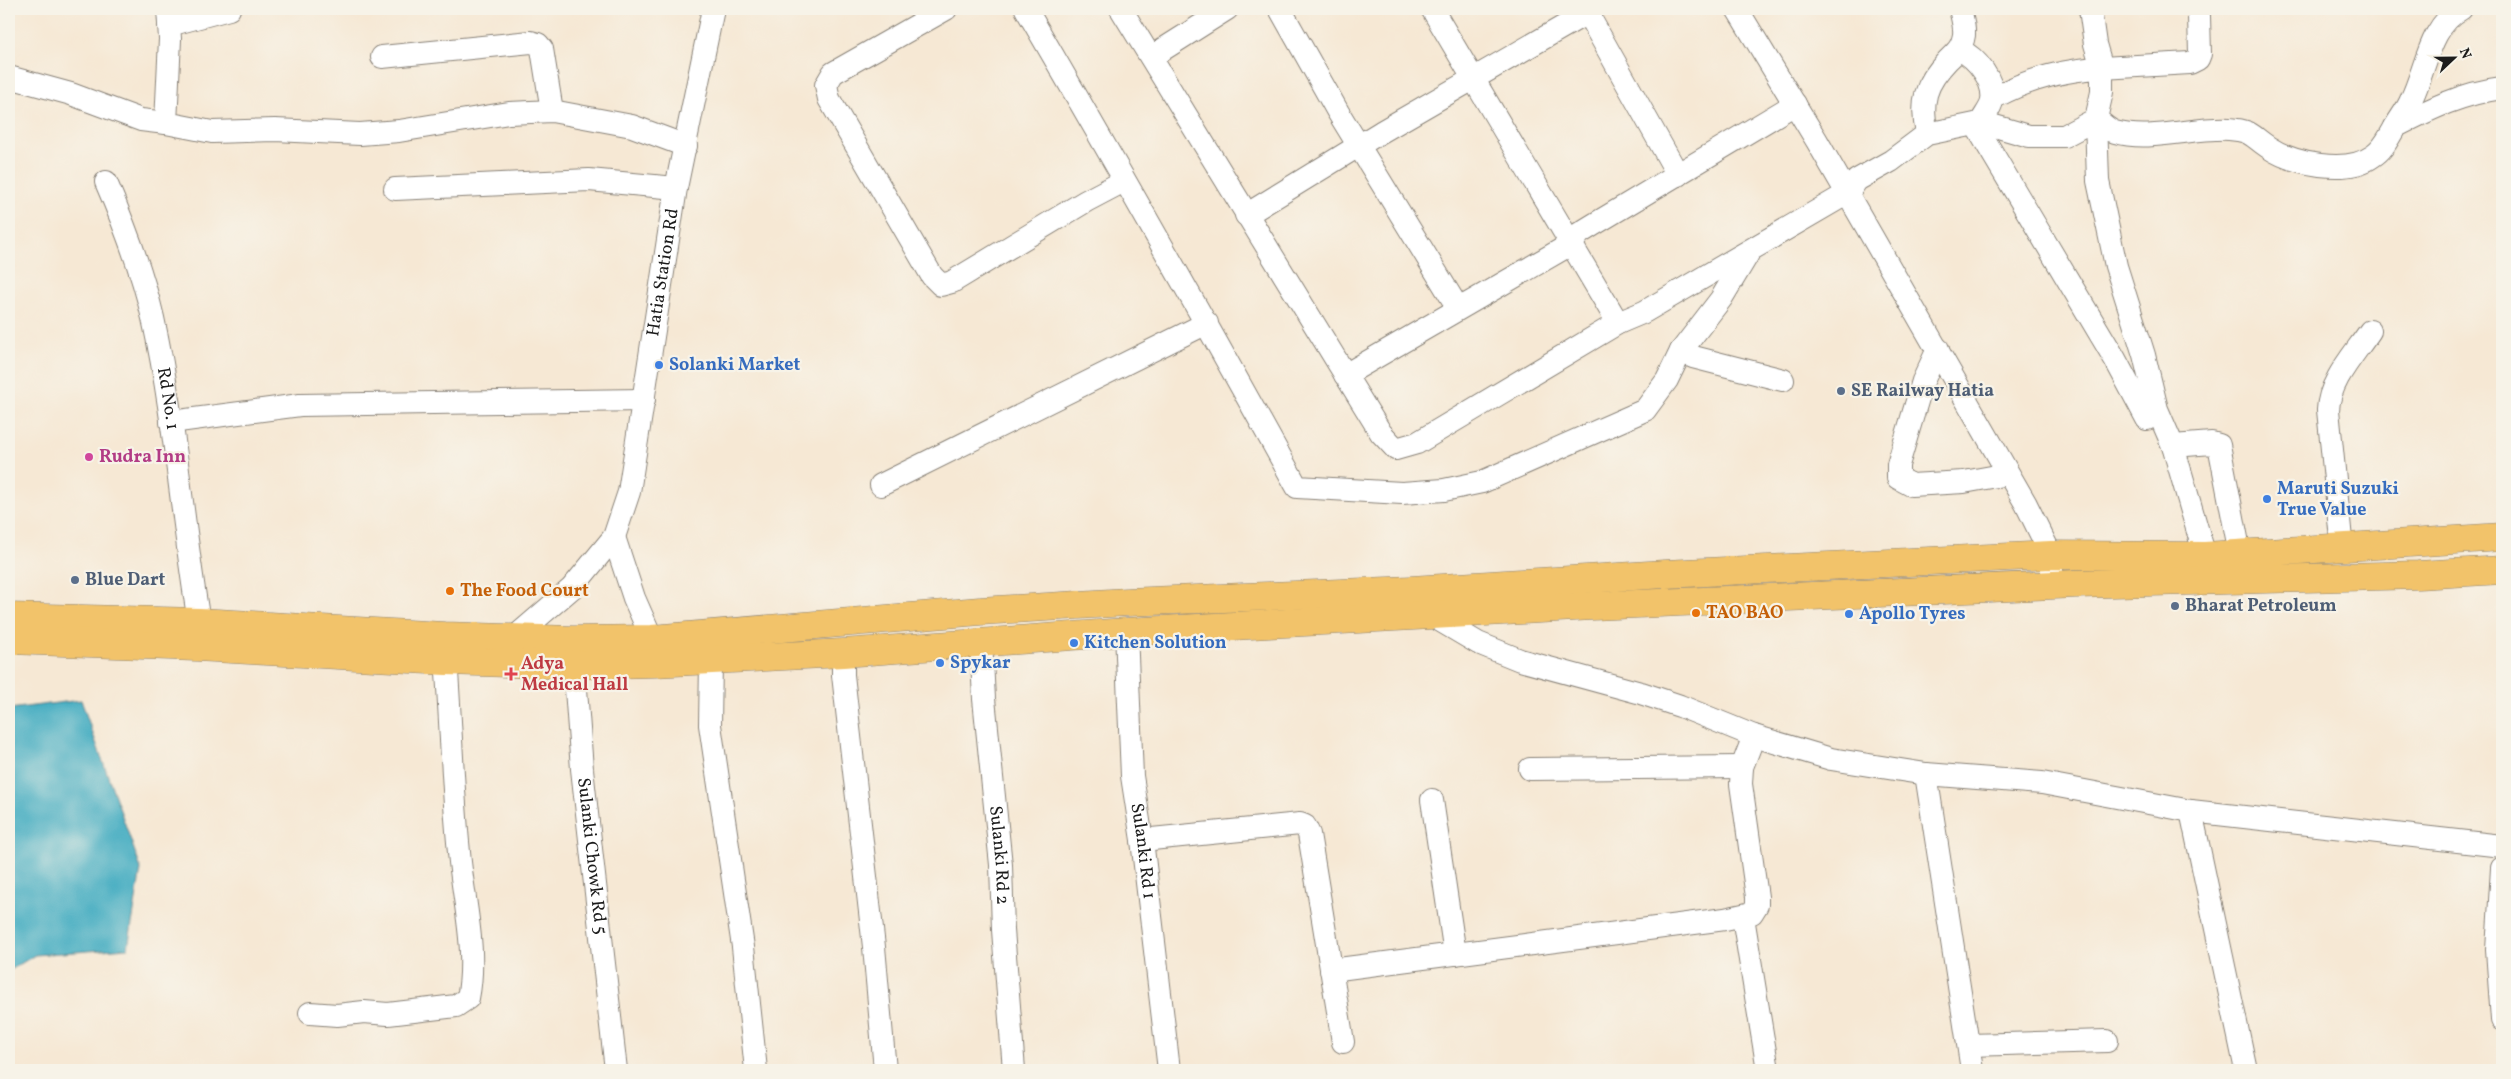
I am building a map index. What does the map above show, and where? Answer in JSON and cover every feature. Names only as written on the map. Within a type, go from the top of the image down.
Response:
[{"type":"main road","points":[[9,640],[196,647],[445,648],[573,653],[653,651],[1068,606],[1411,590],[1665,574],[2050,555],[2205,556],[2342,549],[2502,537]]},
{"type":"main road","points":[[653,651],[711,661],[843,653],[981,641],[1429,614],[2052,585],[2418,575],[2502,570]]},
{"type":"main road","points":[[9,617],[199,622],[445,648]]},
{"type":"street","points":[[166,123],[169,17],[229,9]]},
{"type":"street","name":"Hatia Station Rd","points":[[614,537],[629,492],[676,188],[714,9]]},
{"type":"street","points":[[946,9],[833,73],[826,85],[829,99],[879,188],[932,276],[941,286],[952,282],[1086,201],[1124,181]]},
{"type":"street","points":[[1026,9],[1090,116],[1124,181],[1151,223],[1297,487],[1410,492],[1444,490],[1482,482],[1645,410],[1667,380],[1681,351],[1720,299],[1749,252]]},
{"type":"street","points":[[1121,9],[1381,433],[1396,449],[1417,442],[1618,323],[1644,312],[1848,194],[1857,180],[1891,161],[1927,134],[1978,123],[2029,136],[2064,136],[2096,119]]},
{"type":"street","points":[[1151,57],[1227,9]]},
{"type":"street","points":[[1280,9],[1359,146],[1458,308]]},
{"type":"street","points":[[1432,9],[1472,80],[1618,323]]},
{"type":"street","points":[[1737,9],[1848,194],[2026,504],[2050,555],[2052,585]]},
{"type":"street","points":[[1927,134],[1923,116],[1925,94],[1933,77],[1960,50],[1964,34],[1960,9]]},
{"type":"street","points":[[2090,9],[2095,44],[2102,68],[2102,92],[2096,119],[2098,181],[2103,214],[2116,266],[2144,355],[2158,409],[2172,446],[2205,556]]},
{"type":"street","points":[[2096,119],[2112,132],[2129,134],[2227,129],[2250,132],[2268,148],[2293,160],[2336,167],[2357,164],[2373,156],[2386,144],[2411,100],[2439,29],[2451,14],[2461,9]]},
{"type":"street","points":[[1246,215],[1589,10],[1678,175]]},
{"type":"street","points":[[1960,50],[1971,55],[1992,87],[2000,95],[2022,84],[2061,74],[2102,68],[2190,63],[2198,59],[2200,54],[2199,16]]},
{"type":"street","points":[[382,57],[531,42],[538,44],[542,49],[552,112]]},
{"type":"street","points":[[9,78],[71,94],[141,120],[212,132],[275,130],[360,134],[399,131],[509,113],[552,112],[632,126],[686,146]]},
{"type":"street","points":[[1978,123],[1992,103],[1992,87]]},
{"type":"street","points":[[2395,127],[2442,103],[2476,91],[2502,88]]},
{"type":"street","points":[[1345,374],[1570,244],[1580,234],[1795,104]]},
{"type":"street","points":[[1978,123],[2115,359],[2147,419]]},
{"type":"street","points":[[395,189],[589,180],[676,188]]},
{"type":"street","name":"Rd No. 1","points":[[106,182],[126,228],[152,317],[171,422],[199,622]]},
{"type":"street","points":[[881,485],[1207,323]]},
{"type":"street","points":[[2342,549],[2328,398],[2332,388],[2370,331]]},
{"type":"street","points":[[1938,349],[1923,381],[1898,465],[1898,478],[1911,485],[1964,482],[2008,474]]},
{"type":"street","points":[[1681,351],[1693,357],[1783,380]]},
{"type":"street","points":[[171,422],[300,405],[644,400]]},
{"type":"street","points":[[2172,446],[2212,443],[2219,445],[2240,554]]},
{"type":"street","points":[[513,650],[572,588],[614,537]]},
{"type":"street","points":[[614,537],[653,651]]},
{"type":"street","points":[[1429,614],[1478,643],[1520,660],[1641,693],[1680,706],[1754,736],[1831,759],[1870,767],[1926,774],[2042,783],[2191,811],[2502,846]]},
{"type":"street","name":"Sulanki Rd 1","points":[[1126,632],[1132,776],[1142,840],[1168,1070]]},
{"type":"street","name":"Sulanki Rd 2","points":[[981,641],[984,699],[1001,865],[1003,930],[1014,1070]]},
{"type":"street","points":[[310,1013],[337,1015],[364,1012],[388,1014],[456,1006],[468,998],[471,971],[468,921],[460,861],[445,648]]},
{"type":"street","name":"Sulanki Chowk Rd 5","points":[[573,653],[582,769],[616,1070]]},
{"type":"street","points":[[843,653],[843,675],[873,937],[885,1070]]},
{"type":"street","points":[[711,661],[710,726],[743,947],[756,1070]]},
{"type":"street","points":[[1331,970],[1743,916],[1752,913],[1757,905],[1757,897],[1743,803],[1742,767],[1754,736]]},
{"type":"street","points":[[1530,769],[1742,767]]},
{"type":"street","points":[[1926,774],[1972,1070]]},
{"type":"street","points":[[1432,800],[1455,954]]},
{"type":"street","points":[[2191,811],[2246,1070]]},
{"type":"street","points":[[1142,840],[1300,824],[1305,826],[1309,834],[1343,1042]]},
{"type":"street","points":[[2502,868],[2497,950],[2502,1020]]},
{"type":"street","points":[[1743,916],[1768,1070]]},
{"type":"street","points":[[1969,1045],[2107,1041]]},
{"type":"water","points":[[81,700],[141,869],[128,948],[35,955],[9,971],[9,709]]},
{"type":"place","name":"Solanki Market","points":[[659,365]]},
{"type":"place","name":"SE Railway Hatia","points":[[1841,391]]},
{"type":"place","name":"Rudra Inn","points":[[89,457]]},
{"type":"place","name":"Maruti Suzuki True Value","points":[[2267,499]]},
{"type":"place","name":"Blue Dart","points":[[75,580]]},
{"type":"place","name":"The Food Court","points":[[450,591]]},
{"type":"place","name":"Bharat Petroleum","points":[[2175,606]]},
{"type":"place","name":"TAO BAO","points":[[1696,613]]},
{"type":"place","name":"Apollo Tyres","points":[[1849,614]]},
{"type":"place","name":"Kitchen Solution","points":[[1074,643]]},
{"type":"place","name":"Spykar","points":[[940,663]]},
{"type":"place","name":"Adya Medical Hall","points":[[511,674]]}]
